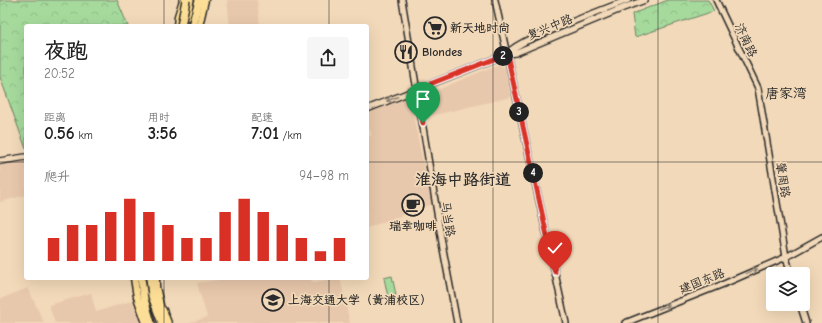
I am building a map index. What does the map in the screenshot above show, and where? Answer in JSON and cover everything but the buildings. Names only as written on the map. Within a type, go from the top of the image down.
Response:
[{"type":"highway","points":[[193,24],[199,0]]},
{"type":"highway","points":[[182,24],[187,1]]},
{"type":"highway","points":[[141,280],[144,299],[151,323]]},
{"type":"highway","points":[[150,280],[152,296],[162,323]]},
{"type":"main road","points":[[199,24],[205,0]]},
{"type":"main road","name":"复兴中路","points":[[507,54],[512,48],[524,42],[580,18],[628,0]]},
{"type":"main road","name":"复兴中路","points":[[369,108],[507,54],[515,53],[645,0]]},
{"type":"main road","points":[[177,24],[180,9],[187,1]]},
{"type":"main road","points":[[0,161],[24,157]]},
{"type":"main road","points":[[134,280],[137,298],[146,323]]},
{"type":"main road","points":[[156,280],[161,313],[166,323]]},
{"type":"street","name":"马当路","points":[[402,0],[443,249],[457,323]]},
{"type":"street","points":[[494,0],[566,323]]},
{"type":"street","name":"济南路","points":[[716,0],[758,88]]},
{"type":"street","name":"肇周路","points":[[758,88],[789,267]]},
{"type":"street","name":"建国东路","points":[[625,323],[726,283],[786,257],[822,237]]},
{"type":"street","points":[[802,311],[806,323]]},
{"type":"shaded area","points":[[227,0],[257,0],[260,24],[230,24]]},
{"type":"shaded area","points":[[499,64],[506,68],[511,97],[426,117],[424,102],[428,94]]},
{"type":"shaded area","points":[[409,97],[432,204],[369,227],[369,136],[372,135],[369,128],[369,113]]},
{"type":"shaded area","points":[[24,160],[24,196],[0,202],[0,165]]},
{"type":"shaded area","name":"上海交通大学（黄浦校区）","points":[[218,280],[311,280],[312,283],[325,280],[340,280],[350,323],[189,323],[207,317],[197,283]]},
{"type":"shaded area","points":[[28,288],[44,323],[0,323],[0,299]]},
{"type":"shaded area","points":[[91,293],[96,312],[134,300],[143,323],[55,323],[49,305]]},
{"type":"green space","points":[[0,0],[117,0],[127,24],[24,24],[24,143],[0,77]]},
{"type":"green space","points":[[668,0],[708,0],[714,11],[635,37],[632,14]]},
{"type":"green space","points":[[392,276],[396,295],[388,297],[384,278]]},
{"type":"place","name":"新天地时尚","points":[[435,28]]},
{"type":"place","name":"Blondes","points":[[406,52]]},
{"type":"place","name":"瑞幸咖啡","points":[[413,205]]},
{"type":"place","name":"上海交通大学（黄浦校区）","points":[[273,300]]},
{"type":"district","name":"唐家湾","points":[[786,93]]},
{"type":"district","name":"淮海中路街道","points":[[463,180]]},
{"type":"route","points":[[423,123],[417,89],[507,54],[555,272]]}]
